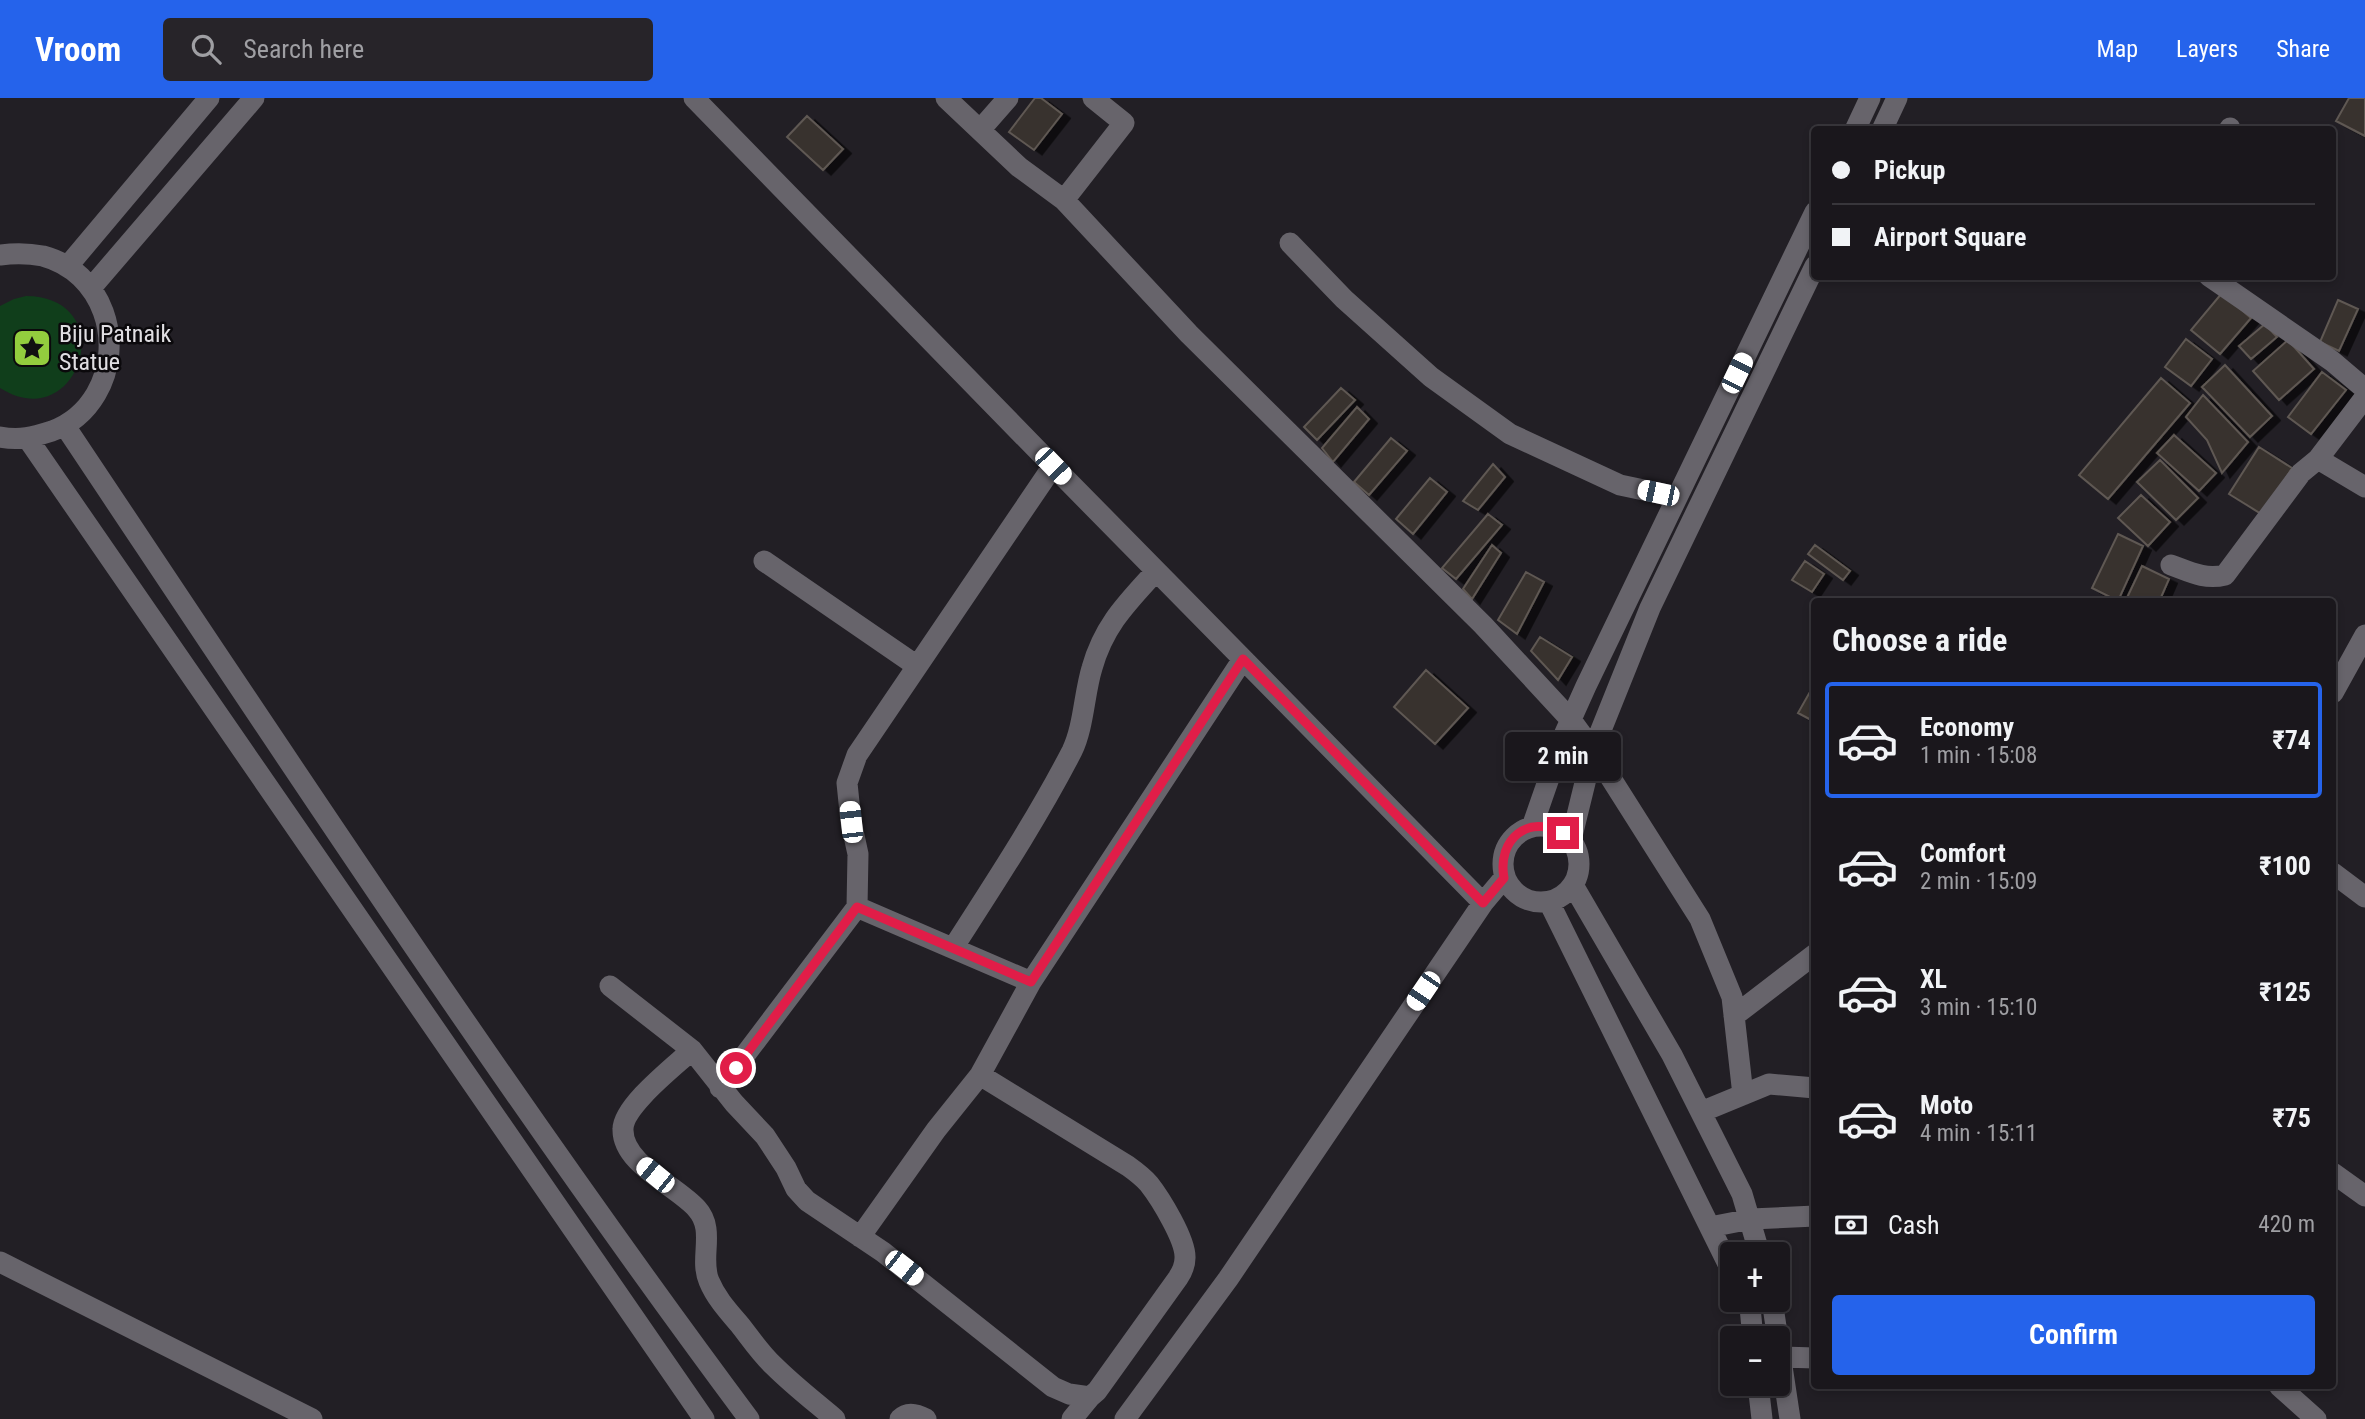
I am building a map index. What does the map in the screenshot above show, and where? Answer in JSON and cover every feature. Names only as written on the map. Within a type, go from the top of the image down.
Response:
[{"type":"street","points":[[67,267],[209,98]]},
{"type":"street","points":[[91,288],[254,98]]},
{"type":"street","points":[[694,98],[1483,903]]},
{"type":"street","points":[[946,98],[1019,167],[1065,200],[1189,334],[1483,625],[1571,720],[1593,750],[1700,919],[1732,997],[1743,1095]]},
{"type":"street","points":[[980,130],[1008,98]]},
{"type":"street","points":[[1065,200],[1124,123],[1093,98]]},
{"type":"street","points":[[1857,126],[1870,98]]},
{"type":"street","points":[[1884,126],[1897,98]]},
{"type":"street","points":[[1532,827],[1571,720],[1811,220]]},
{"type":"street","points":[[1290,243],[1344,299],[1431,377],[1510,434],[1620,485],[1677,497]]},
{"type":"street","points":[[0,255],[19,253],[44,257],[67,267],[91,288],[106,316],[111,347],[105,378],[89,406],[65,426],[28,439],[0,437]]},
{"type":"street","points":[[1571,839],[1593,750],[1650,608],[1811,274]]},
{"type":"street","points":[[2215,280],[2332,361],[2365,389]]},
{"type":"street","points":[[2171,565],[2201,576],[2213,578],[2225,575],[2301,473],[2318,459],[2365,397]]},
{"type":"street","points":[[65,426],[374,886],[654,1292],[749,1419]]},
{"type":"street","points":[[28,439],[704,1419]]},
{"type":"street","points":[[2318,459],[2365,487]]},
{"type":"street","points":[[720,1088],[857,907],[858,854],[847,783],[857,755],[1053,466]]},
{"type":"street","points":[[764,561],[917,666]]},
{"type":"street","points":[[953,948],[1006,865],[1074,748],[1091,669],[1101,638],[1121,609],[1156,571]]},
{"type":"street","points":[[2336,688],[2365,635]]},
{"type":"street","points":[[860,1237],[936,1130],[980,1075],[1031,982],[1243,659]]},
{"type":"street","points":[[1532,827],[1555,828],[1571,839],[1579,857],[1573,886],[1549,902],[1527,901],[1510,887],[1504,878],[1504,852],[1510,841],[1520,832],[1532,827]]},
{"type":"street","points":[[2336,875],[2365,897]]},
{"type":"street","points":[[1125,1419],[1228,1279],[1483,903],[1504,878]]},
{"type":"street","points":[[1573,886],[1672,1055],[1742,1194],[1757,1242]]},
{"type":"street","points":[[1549,902],[1720,1247]]},
{"type":"street","points":[[857,907],[1031,982]]},
{"type":"street","points":[[1734,1016],[1811,957]]},
{"type":"street","points":[[610,986],[692,1050],[720,1088],[765,1136],[796,1189],[807,1201],[883,1252],[1054,1387],[1069,1394],[1090,1397]]},
{"type":"street","points":[[692,1050],[634,1106],[625,1119],[622,1130],[625,1142],[634,1158],[698,1210],[708,1237],[705,1261],[708,1279],[719,1300],[773,1366],[835,1419]]},
{"type":"street","points":[[980,1075],[1128,1166],[1148,1183],[1184,1245],[1184,1268],[1178,1279],[1097,1391],[1072,1419]]},
{"type":"street","points":[[1701,1112],[1769,1084],[1811,1088]]},
{"type":"street","points":[[2336,1175],[2365,1196]]},
{"type":"street","points":[[1710,1227],[1751,1219],[1811,1216]]},
{"type":"street","points":[[0,1262],[312,1419]]},
{"type":"street","points":[[1790,1357],[1811,1358]]},
{"type":"street","points":[[2283,1389],[2316,1419]]},
{"type":"street","points":[[1759,1396],[1762,1419]]},
{"type":"street","points":[[1787,1396],[1790,1419]]},
{"type":"street","points":[[900,1419],[907,1414],[917,1414],[926,1419]]},
{"type":"green space","points":[[26,296],[56,302],[74,318],[81,339],[79,361],[69,381],[51,395],[28,398],[0,388],[0,306]]},
{"type":"building","points":[[1035,98],[1041,98],[1062,114],[1034,150],[1009,132]]},
{"type":"building","points":[[2349,98],[2365,98],[2365,136],[2336,121]]},
{"type":"building","points":[[807,116],[843,149],[823,170],[787,137]]},
{"type":"building","points":[[2222,293],[2251,318],[2220,354],[2191,330]]},
{"type":"building","points":[[2338,300],[2358,309],[2339,351],[2320,342]]},
{"type":"building","points":[[2265,324],[2277,337],[2251,359],[2239,346]]},
{"type":"building","points":[[2186,339],[2212,359],[2191,386],[2165,367]]},
{"type":"building","points":[[2288,340],[2314,369],[2279,400],[2253,371]]},
{"type":"building","points":[[2225,365],[2272,416],[2250,437],[2202,387]]},
{"type":"building","points":[[2322,372],[2346,390],[2311,434],[2288,417]]},
{"type":"building","points":[[2161,378],[2190,403],[2108,499],[2079,475]]},
{"type":"building","points":[[1341,388],[1355,400],[1317,440],[1304,427]]},
{"type":"building","points":[[2203,395],[2248,442],[2222,473],[2207,440],[2186,417]]},
{"type":"building","points":[[1357,407],[1369,419],[1333,462],[1322,448]]},
{"type":"building","points":[[2174,435],[2216,473],[2199,491],[2157,453]]},
{"type":"building","points":[[1391,438],[1407,451],[1369,495],[1354,482]]},
{"type":"building","points":[[2259,447],[2292,468],[2263,515],[2229,494]]},
{"type":"building","points":[[2160,460],[2198,498],[2176,520],[2137,482]]},
{"type":"building","points":[[1493,464],[1505,477],[1478,510],[1463,501]]},
{"type":"building","points":[[1430,478],[1447,492],[1413,534],[1396,519]]},
{"type":"building","points":[[2141,495],[2170,522],[2148,546],[2118,518]]},
{"type":"building","points":[[1488,514],[1502,525],[1456,579],[1442,568]]},
{"type":"building","points":[[2118,534],[2143,546],[2119,598],[2112,598],[2092,588]]},
{"type":"building","points":[[1492,545],[1501,553],[1472,599],[1463,589]]},
{"type":"building","points":[[1815,545],[1850,571],[1843,580],[1808,554]]},
{"type":"building","points":[[1805,561],[1824,574],[1812,592],[1792,580]]},
{"type":"building","points":[[2142,566],[2169,579],[2161,598],[2127,598]]},
{"type":"building","points":[[1526,572],[1544,582],[1517,634],[1498,620]]},
{"type":"building","points":[[1540,637],[1572,657],[1558,680],[1531,651]]},
{"type":"building","points":[[1426,670],[1468,708],[1435,744],[1394,707]]},
{"type":"building","points":[[1811,690],[1811,720],[1798,713]]},
{"type":"place","name":"Biju Patnaik Statue","points":[[32,348]]},
{"type":"route","points":[[736,1068],[857,907],[1031,982],[1243,659],[1483,903],[1504,878],[1504,852],[1510,841],[1520,832],[1545,826],[1563,833]]}]
